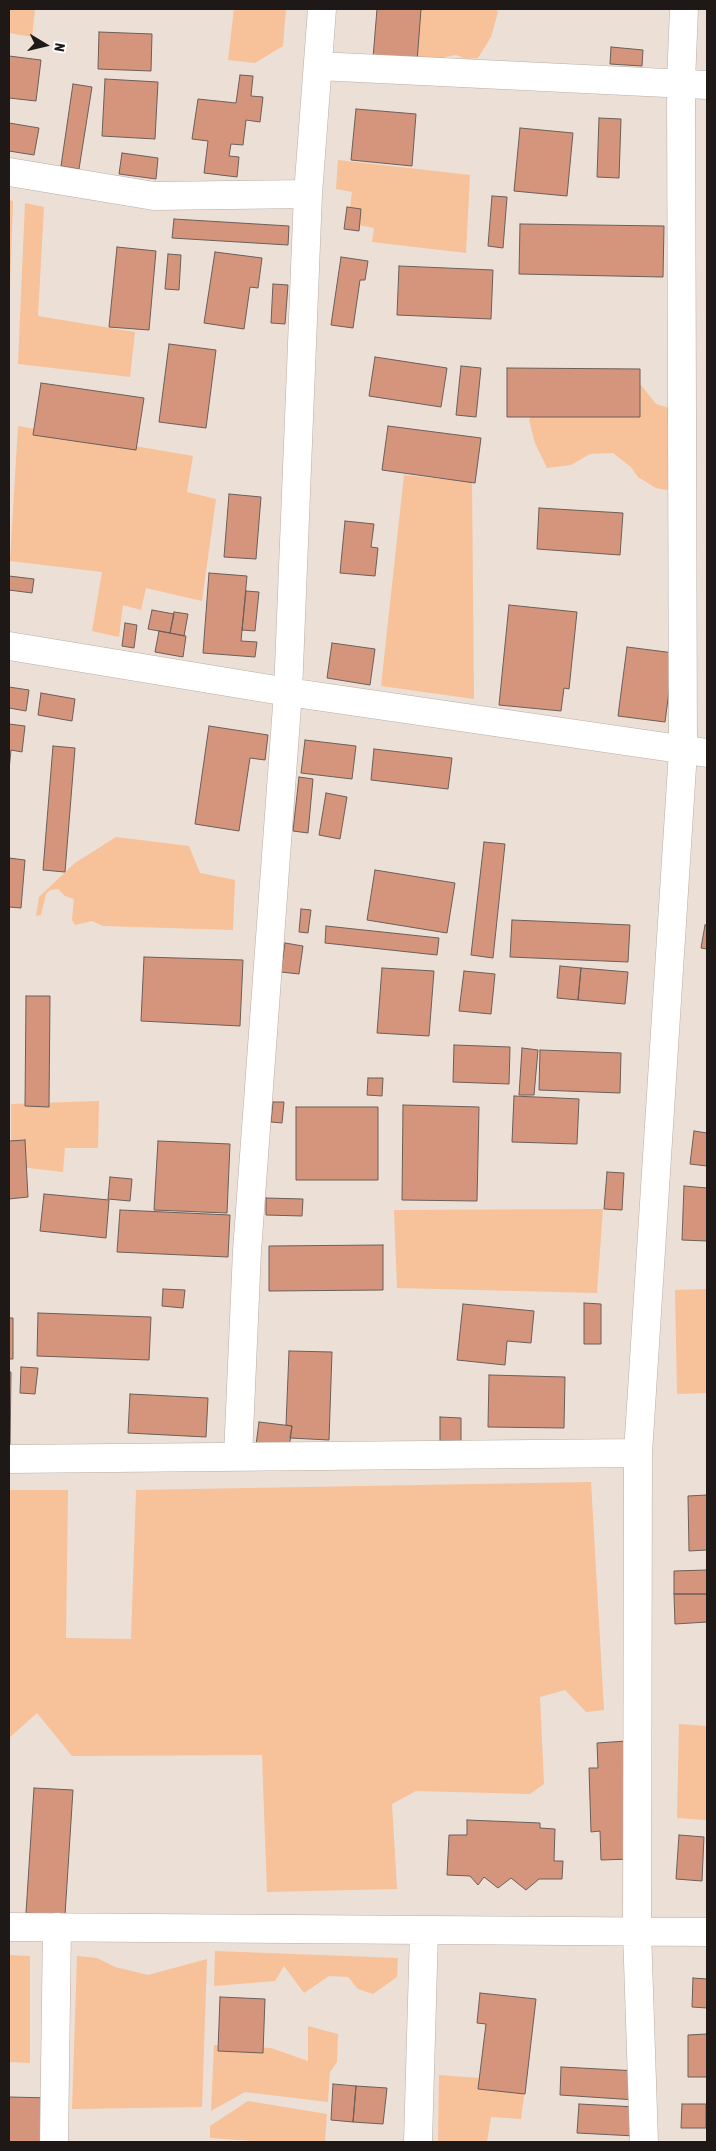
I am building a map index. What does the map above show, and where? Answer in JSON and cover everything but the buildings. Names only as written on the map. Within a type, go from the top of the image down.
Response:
[{"type":"street","points":[[238,1456],[247,1251],[288,692],[308,194],[322,9]]},
{"type":"street","points":[[644,2142],[637,1931],[638,1453],[695,752],[694,83],[684,9]]},
{"type":"street","points":[[318,66],[694,83]]},
{"type":"street","points":[[9,172],[154,196],[308,194]]},
{"type":"street","points":[[9,646],[288,692],[695,752]]},
{"type":"street","points":[[9,1459],[638,1453]]},
{"type":"street","points":[[9,1927],[707,1932]]},
{"type":"street","points":[[54,2142],[57,1927]]},
{"type":"street","points":[[418,2142],[424,1931]]},
{"type":"shaded area","points":[[9,9],[35,9],[32,37],[9,33]]},
{"type":"shaded area","points":[[234,9],[286,9],[283,46],[255,63],[228,60]]},
{"type":"shaded area","points":[[418,9],[497,9],[498,12],[491,37],[478,58],[467,59],[456,55],[445,57],[435,63],[414,59]]},
{"type":"shaded area","points":[[338,160],[470,175],[466,253],[372,242],[374,228],[348,223],[352,192],[336,189]]},
{"type":"shaded area","points":[[9,200],[13,201],[9,314]]},
{"type":"shaded area","points":[[25,203],[44,207],[38,316],[135,332],[130,377],[18,364]]},
{"type":"shaded area","points":[[641,385],[656,404],[676,413],[677,485],[666,490],[656,488],[638,477],[631,467],[613,453],[590,454],[571,465],[547,468],[535,443],[529,420],[536,408]]},
{"type":"shaded area","points":[[18,426],[193,456],[187,492],[216,499],[202,601],[146,588],[141,610],[123,605],[119,637],[92,631],[102,572],[10,561]]},
{"type":"shaded area","points":[[404,475],[472,482],[474,699],[381,686]]},
{"type":"shaded area","points":[[116,837],[189,846],[200,873],[235,880],[233,930],[103,926],[92,921],[75,925],[72,920],[74,899],[65,896],[58,889],[50,890],[46,894],[41,915],[36,916],[39,897],[75,863]]},
{"type":"shaded area","points":[[99,1101],[98,1148],[65,1148],[63,1172],[11,1166],[11,1104]]},
{"type":"shaded area","points":[[603,1209],[597,1293],[397,1288],[394,1210]]},
{"type":"shaded area","points":[[707,1289],[707,1393],[677,1394],[675,1290]]},
{"type":"shaded area","points":[[591,1482],[604,1710],[586,1712],[565,1690],[540,1697],[544,1784],[530,1794],[416,1791],[392,1804],[397,1889],[267,1892],[262,1755],[72,1756],[37,1713],[9,1738],[9,1490],[68,1490],[66,1638],[131,1639],[136,1490]]},
{"type":"shaded area","points":[[679,1724],[707,1726],[707,1820],[677,1818]]},
{"type":"shaded area","points":[[215,1951],[398,1958],[397,1977],[373,1994],[358,1989],[348,1977],[329,1976],[304,1993],[284,1966],[275,1981],[214,1986]]},
{"type":"shaded area","points":[[9,1955],[30,1956],[30,2063],[9,2062]]},
{"type":"shaded area","points":[[77,1956],[97,1958],[115,1967],[148,1975],[207,1959],[202,2107],[72,2109]]},
{"type":"shaded area","points":[[308,2026],[338,2034],[337,2062],[330,2072],[328,2102],[245,2092],[211,2111],[214,2045],[271,2048],[308,2061]]},
{"type":"shaded area","points":[[528,2066],[521,2119],[491,2117],[487,2142],[438,2142],[439,2075],[506,2080]]},
{"type":"shaded area","points":[[248,2101],[327,2114],[325,2142],[266,2142],[210,2138],[210,2126]]}]
